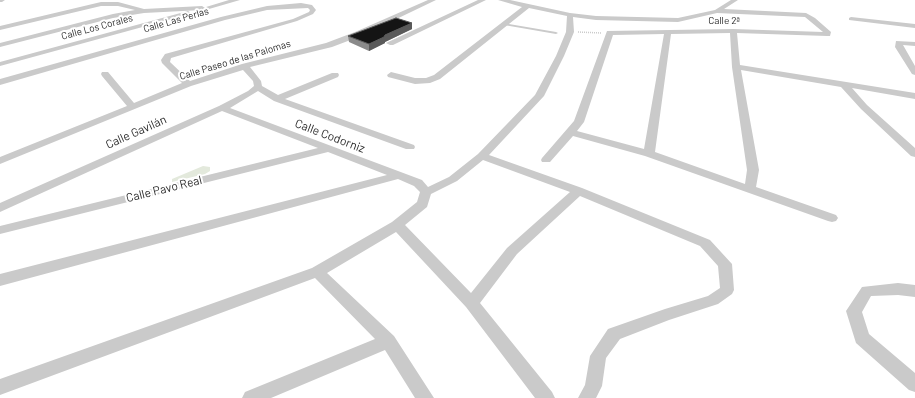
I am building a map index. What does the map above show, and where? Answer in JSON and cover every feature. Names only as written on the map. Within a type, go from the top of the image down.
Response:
[{"type":"street","name":"Calle Los Corales","points":[[0,64],[237,0]]},
{"type":"street","name":"Calle Paseo de las Palomas","points":[[0,161],[188,84],[245,66],[329,45],[358,34],[433,0]]},
{"type":"street","points":[[390,43],[483,0]]},
{"type":"street","points":[[501,0],[596,18],[678,20],[718,11],[735,0]]},
{"type":"street","points":[[0,28],[101,4],[118,4],[144,11]]},
{"type":"street","name":"Calle Las Perlas","points":[[0,82],[223,18],[290,4],[310,6],[313,10],[311,13],[295,20],[168,56],[165,60],[166,63],[188,84]]},
{"type":"street","points":[[391,75],[415,81],[427,81],[437,77],[527,6]]},
{"type":"street","points":[[0,45],[113,16],[144,11],[204,9],[223,18]]},
{"type":"street","name":"Calle 2ª","points":[[610,33],[732,31],[827,34],[828,32],[813,18],[806,15],[718,11]]},
{"type":"street","points":[[0,387],[317,272],[397,226],[423,204],[426,192],[453,180],[482,156],[538,96],[560,56],[570,32],[570,14]]},
{"type":"street","points":[[851,19],[915,26]]},
{"type":"street","points":[[732,31],[736,67],[753,170],[750,189]]},
{"type":"street","points":[[649,154],[668,32]]},
{"type":"street","points":[[546,160],[579,122],[610,33]]},
{"type":"street","points":[[915,44],[899,43],[899,47],[915,72]]},
{"type":"street","points":[[245,66],[257,81],[258,87],[277,99],[410,147]]},
{"type":"street","points":[[736,67],[915,96]]},
{"type":"street","points":[[104,74],[132,107]]},
{"type":"street","points":[[277,99],[335,74]]},
{"type":"street","points":[[844,85],[864,107],[915,154]]},
{"type":"street","name":"Calle Gavilán","points":[[0,208],[222,108],[251,93],[258,87]]},
{"type":"street","name":"Calle Codorniz","points":[[222,108],[418,183],[426,192]]},
{"type":"street","points":[[571,132],[649,154],[718,180],[750,189],[832,218]]},
{"type":"street","name":"Calle Pavo Real","points":[[0,230],[328,148]]},
{"type":"street","points":[[482,156],[578,191],[669,227],[705,243],[725,264],[727,290],[713,300],[665,315],[614,334],[598,356],[593,386],[587,398]]},
{"type":"street","points":[[0,280],[397,176]]},
{"type":"street","points":[[471,302],[512,251],[578,191]]},
{"type":"street","points":[[397,226],[471,302],[546,398]]},
{"type":"street","points":[[317,272],[388,341],[425,398]]},
{"type":"street","points":[[915,291],[898,289],[867,291],[854,311],[862,338],[915,384]]},
{"type":"street","points":[[251,398],[388,341]]},
{"type":"lane","points":[[504,24],[556,33]]},
{"type":"path","points":[[570,32],[610,33]]},
{"type":"shaded area","points":[[203,166],[210,167],[210,171],[205,174],[172,182],[172,179]]},
{"type":"building","points":[[396,18],[412,23],[369,44],[348,36]]}]
